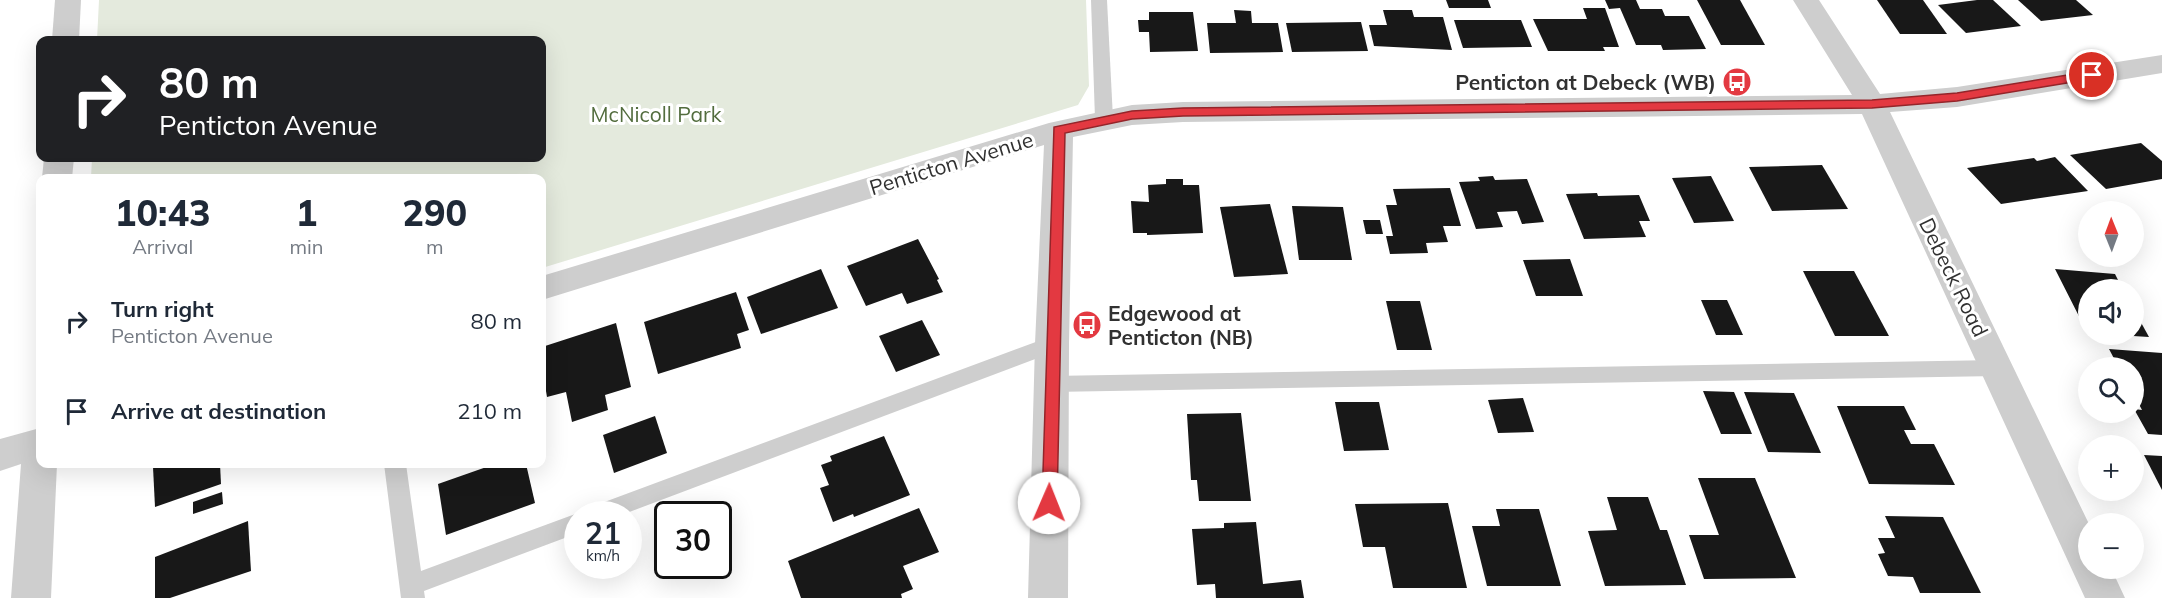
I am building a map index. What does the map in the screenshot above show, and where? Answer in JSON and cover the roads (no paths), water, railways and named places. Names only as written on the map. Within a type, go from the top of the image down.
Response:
[{"type":"street","points":[[66,36],[68,0]]},
{"type":"street","name":"Debeck Road","points":[[1806,0],[1872,104],[2078,541]]},
{"type":"street","name":"Penticton Avenue","points":[[546,287],[1059,130],[1132,115],[1183,112],[1872,104],[1957,97],[2162,64]]},
{"type":"street","points":[[1048,598],[1051,384],[1059,130]]},
{"type":"street","points":[[0,455],[36,444]]},
{"type":"street","points":[[31,598],[39,468]]},
{"type":"street","points":[[2096,579],[2105,598]]},
{"type":"lane","points":[[1099,0],[1104,119]]},
{"type":"lane","points":[[634,501],[1052,344]]},
{"type":"lane","points":[[1051,384],[1997,368]]},
{"type":"lane","points":[[396,468],[412,592],[564,529]]},
{"type":"place","name":"Penticton at Debeck (WB)","points":[[1737,82]]},
{"type":"place","name":"Edgewood at Penticton (NB)","points":[[1087,325]]},
{"type":"park label","name":"McNicoll Park","points":[[656,114]]}]
